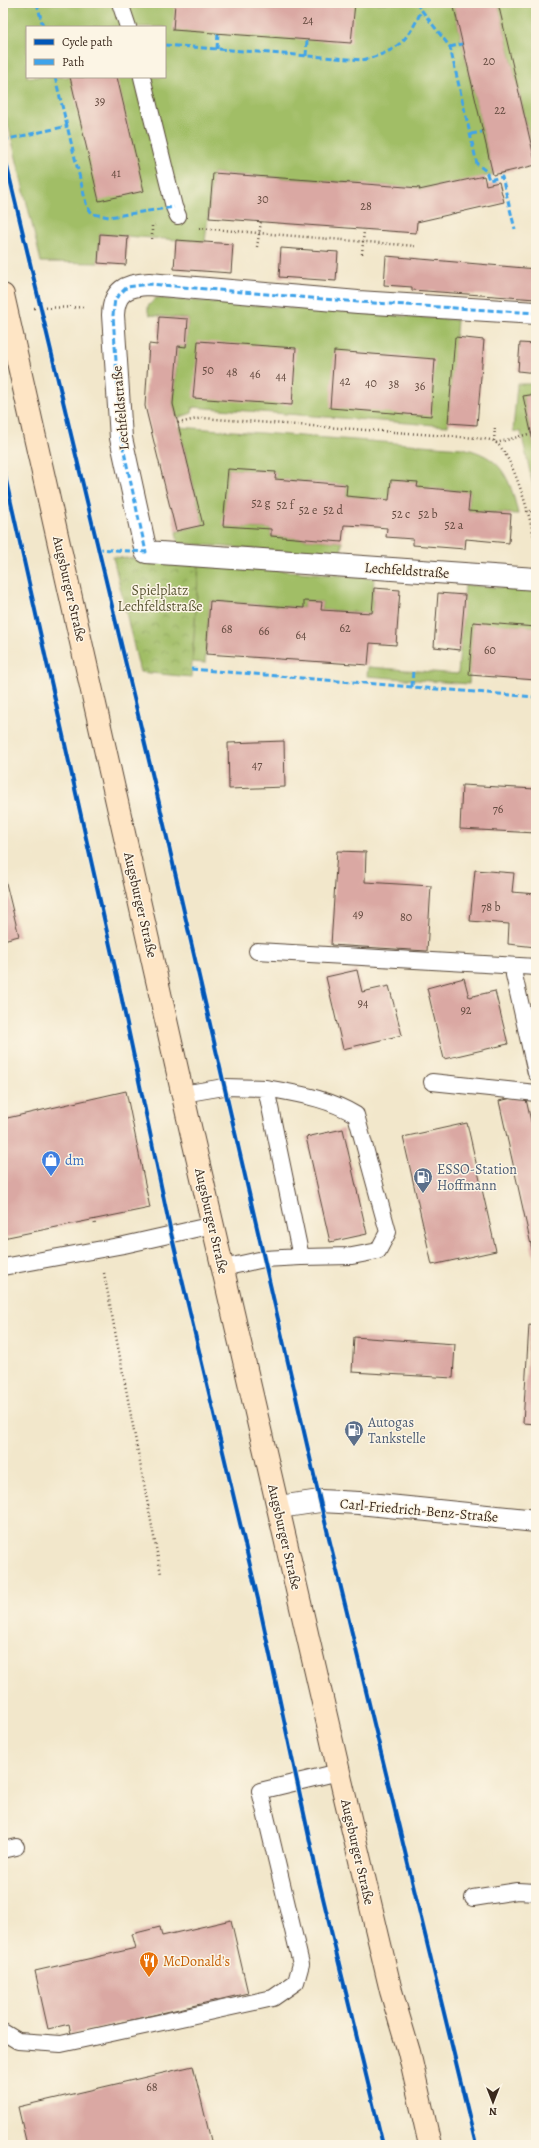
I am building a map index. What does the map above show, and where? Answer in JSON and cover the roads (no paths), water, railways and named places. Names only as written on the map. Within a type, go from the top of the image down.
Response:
[{"type":"main road","name":"Augsburger Straße","points":[[5,304],[183,1094],[339,1772],[391,1992],[409,2052],[430,2145]]},
{"type":"street","name":"Lechfeldstraße","points":[[536,313],[358,302],[148,284],[127,288],[115,299],[113,307],[121,438],[146,552],[536,579]]},
{"type":"street","name":"Carl-Friedrich-Benz-Straße","points":[[279,1507],[320,1501],[359,1503],[536,1521]]},
{"type":"lane","points":[[120,3],[128,26]]},
{"type":"lane","points":[[142,78],[174,207],[178,216]]},
{"type":"lane","points":[[257,951],[536,967]]},
{"type":"lane","points":[[514,975],[536,1073]]},
{"type":"lane","points":[[432,1082],[536,1093]]},
{"type":"lane","points":[[183,1094],[224,1087],[266,1088],[316,1097],[338,1104],[356,1115],[388,1232],[378,1251],[352,1256],[264,1259],[223,1268]]},
{"type":"lane","points":[[266,1088],[301,1257]]},
{"type":"lane","points":[[3,1267],[100,1249],[213,1225]]},
{"type":"lane","points":[[3,2032],[18,2041],[61,2044],[273,1998],[296,1982],[301,1964],[260,1791],[339,1772]]},
{"type":"lane","points":[[473,1898],[517,1891],[536,1892]]},
{"type":"place","name":"dm","points":[[51,1177]]},
{"type":"place","name":"ESSO-Station Hoffmann","points":[[423,1194]]},
{"type":"place","name":"Autogas Tankstelle","points":[[354,1447]]},
{"type":"place","name":"McDonald's","points":[[149,1978]]},
{"type":"park label","name":"Spielplatz Lechfeldstraße","points":[[160,598]]}]
